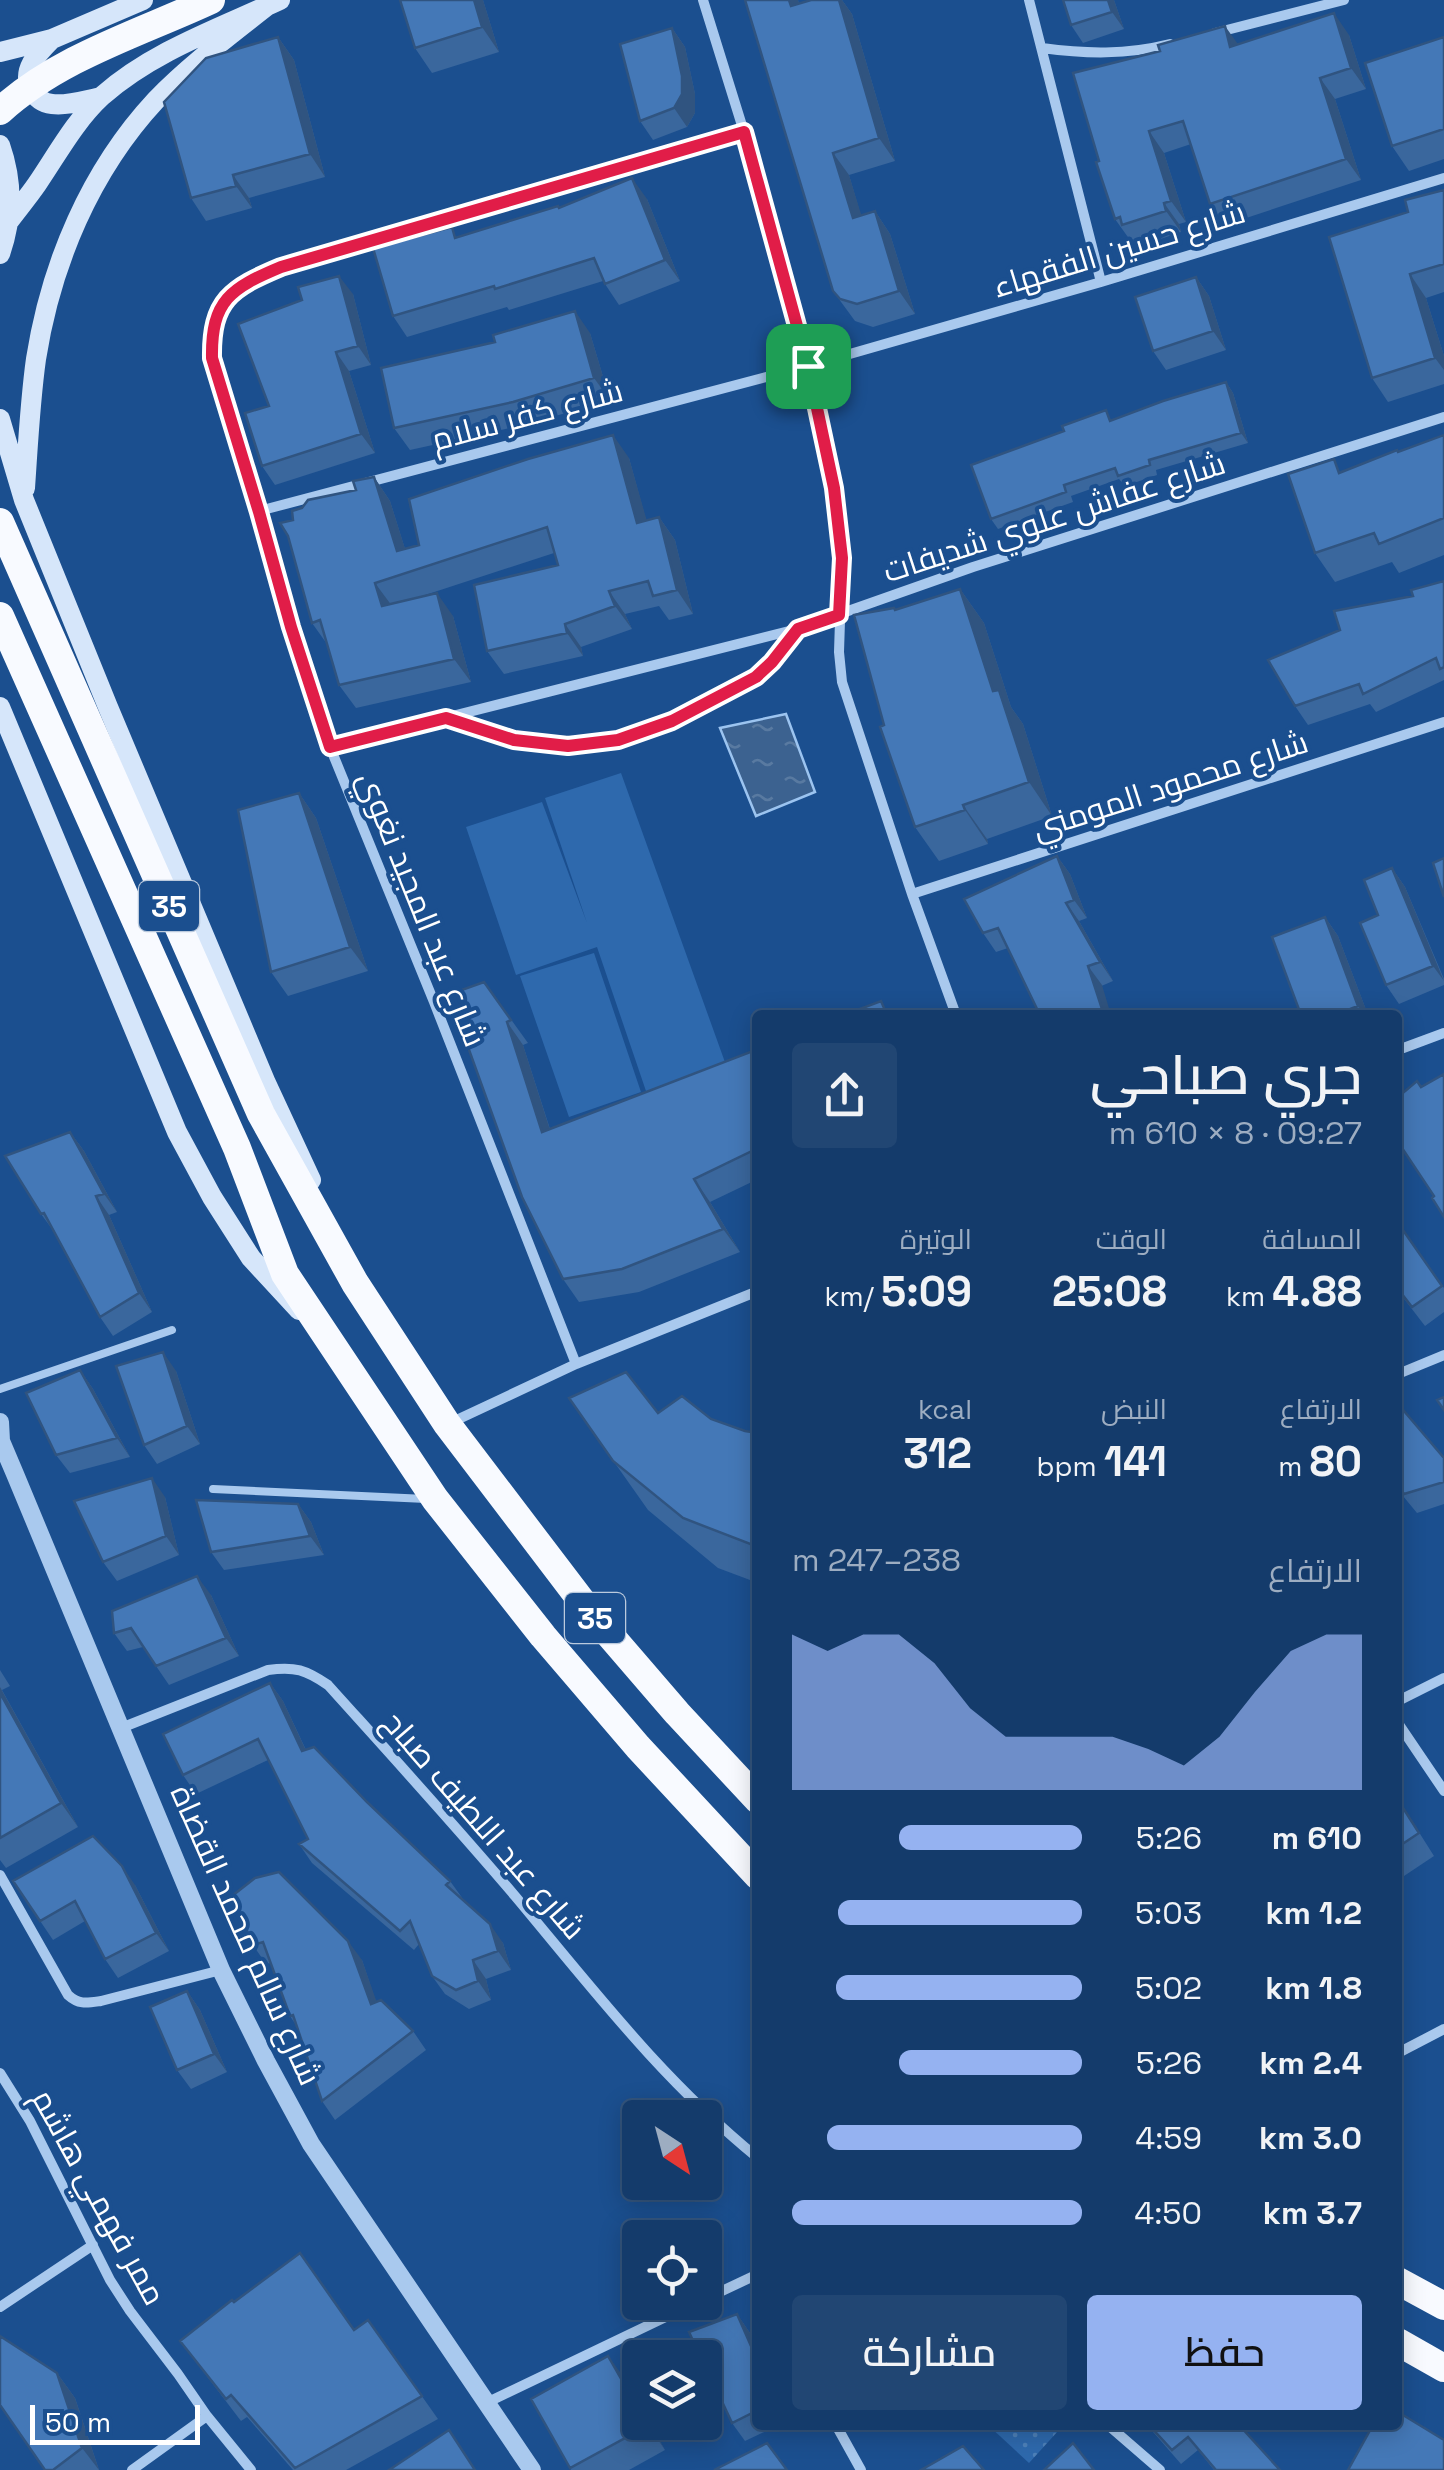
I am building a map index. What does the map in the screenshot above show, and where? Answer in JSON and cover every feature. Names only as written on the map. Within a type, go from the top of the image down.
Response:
[{"type":"highway","points":[[0,111],[47,76],[108,44],[211,0]]},
{"type":"highway","name":"35","points":[[1,525],[261,1114],[355,1283],[447,1424],[590,1612],[752,1793]]},
{"type":"highway","name":"35","points":[[0,616],[236,1148],[285,1274],[436,1500],[543,1636],[638,1747],[752,1870]]},
{"type":"highway","points":[[1402,2283],[1444,2306]]},
{"type":"highway","points":[[1402,2344],[1444,2368]]},
{"type":"main road","points":[[0,52],[52,39],[143,0]]},
{"type":"main road","points":[[9,221],[66,139],[101,97],[173,50],[274,3]]},
{"type":"main road","points":[[24,500],[32,390],[42,330],[65,250],[84,203],[154,102],[204,56],[274,3]]},
{"type":"main road","points":[[52,39],[31,64],[28,75],[38,98],[62,104],[101,97]]},
{"type":"main road","points":[[0,145],[10,197],[9,221],[0,254]]},
{"type":"main road","points":[[0,419],[4,446],[24,500],[115,724],[355,1283]]},
{"type":"main road","points":[[0,707],[177,1132],[251,1258],[324,1335]]},
{"type":"street","points":[[703,0],[744,132],[808,366],[840,529],[842,682],[954,1010]]},
{"type":"street","points":[[1029,0],[1102,282]]},
{"type":"street","points":[[1205,36],[1344,0]]},
{"type":"street","points":[[1042,48],[1089,54],[1177,43]]},
{"type":"street","name":"شارع عبد المجيد نغوي","points":[[576,1364],[330,747],[212,358],[212,331],[221,307],[234,292],[251,279],[281,267],[744,132]]},
{"type":"street","name":"شارع حسين الفقهاء","points":[[808,366],[1444,178]]},
{"type":"street","name":"شارع كفر سلام","points":[[259,512],[808,366]]},
{"type":"street","name":"شارع عفاش علوي شديفات","points":[[330,747],[798,629],[973,567],[1444,417]]},
{"type":"street","name":"شارع محمود المومني","points":[[912,894],[1444,722]]},
{"type":"street","points":[[1402,1049],[1444,1033]]},
{"type":"street","points":[[447,1424],[576,1364],[752,1293]]},
{"type":"street","points":[[1402,1372],[1444,1355]]},
{"type":"street","name":"شارع سالم محمد القضاة","points":[[0,1422],[1,1441],[222,1970],[266,2062],[311,2144],[532,2470]]},
{"type":"street","name":"شارع عبد اللطيف صباح","points":[[121,1728],[268,1670],[288,1667],[308,1672],[328,1685],[456,1825],[638,2044],[752,2153]]},
{"type":"street","points":[[1402,1699],[1444,1678]]},
{"type":"street","points":[[1402,1729],[1444,1791]]},
{"type":"street","points":[[0,1875],[75,2001],[101,2001],[222,1970]]},
{"type":"street","points":[[1402,2051],[1444,2029]]},
{"type":"street","name":"ممر فهمي هاشم","points":[[0,2073],[30,2121],[110,2280],[206,2416],[250,2470]]},
{"type":"street","points":[[0,2306],[93,2245]]},
{"type":"street","points":[[722,2291],[752,2277]]},
{"type":"street","points":[[486,2403],[659,2320]]},
{"type":"street","points":[[132,2470],[206,2416]]},
{"type":"street","points":[[839,2430],[861,2470]]},
{"type":"street","points":[[1114,2430],[1160,2470]]},
{"type":"lane","points":[[446,718],[514,740],[568,746],[618,740],[672,721],[756,677],[798,629]]},
{"type":"lane","points":[[0,1389],[172,1330]]},
{"type":"lane","points":[[213,1489],[436,1500]]},
{"type":"shaded area","points":[[621,773],[726,1065],[647,1094],[597,947],[516,975],[466,827],[542,802],[587,923],[545,798]]},
{"type":"shaded area","points":[[594,953],[641,1092],[569,1117],[520,976]]},
{"type":"shaded area","points":[[993,2430],[1058,2431],[1029,2463]]},
{"type":"water","points":[[786,714],[815,792],[756,816],[720,728]]},
{"type":"building","points":[[400,0],[474,0],[482,27],[415,48]]},
{"type":"building","points":[[745,0],[789,0],[791,6],[811,0],[839,0],[879,138],[833,153],[853,218],[875,211],[899,291],[857,304],[840,299],[833,291]]},
{"type":"building","points":[[1063,0],[1108,0],[1112,12],[1071,25]]},
{"type":"building","points":[[1334,13],[1351,68],[1320,78],[1346,159],[1210,204],[1183,121],[1149,131],[1171,201],[1164,203],[1166,211],[1122,225],[1120,217],[1115,219],[1073,73],[1160,51],[1158,45],[1225,26],[1230,47]]},
{"type":"building","points":[[672,28],[682,94],[674,108],[640,121],[620,44]]},
{"type":"building","points":[[278,37],[310,154],[233,175],[236,186],[191,198],[164,102],[206,58]]},
{"type":"building","points":[[1444,37],[1444,129],[1392,146],[1365,63]]},
{"type":"building","points":[[632,178],[665,260],[605,284],[594,258],[393,316],[373,248],[452,227],[455,238],[559,208]]},
{"type":"building","points":[[1444,190],[1444,264],[1410,274],[1435,358],[1372,378],[1329,237],[1408,212],[1405,200]]},
{"type":"building","points":[[339,276],[358,346],[336,352],[361,434],[262,466],[245,413],[269,406],[238,324],[302,300],[298,287]]},
{"type":"building","points":[[1196,277],[1213,331],[1153,351],[1135,297]]},
{"type":"building","points":[[575,311],[594,378],[513,402],[394,428],[381,368],[495,342],[493,335]]},
{"type":"building","points":[[1226,382],[1241,433],[1149,460],[1150,465],[1118,476],[1115,468],[1064,485],[1066,492],[991,519],[971,465],[1064,431],[1062,426],[1106,410],[1110,421]]},
{"type":"building","points":[[613,435],[637,523],[659,517],[677,590],[653,596],[648,581],[609,591],[615,606],[565,624],[567,633],[487,651],[474,585],[558,565],[547,527],[375,583],[382,606],[437,593],[454,659],[339,685],[320,620],[312,623],[288,536],[280,523],[293,520],[292,511],[302,508],[308,500],[356,490],[353,481],[374,477],[397,551],[419,545],[409,499]]},
{"type":"building","points":[[1444,435],[1444,518],[1379,544],[1374,533],[1315,553],[1288,474],[1334,459],[1339,473]]},
{"type":"building","points":[[1444,581],[1444,667],[1440,669],[1436,658],[1363,694],[1359,684],[1295,706],[1268,660],[1340,630],[1334,611],[1413,596],[1411,590]]},
{"type":"building","points":[[960,589],[993,691],[999,690],[1029,782],[915,827],[880,727],[884,725],[854,615],[895,610]]},
{"type":"building","points":[[299,793],[350,947],[271,972],[238,810]]},
{"type":"building","points":[[1057,856],[1074,900],[1066,903],[1100,962],[1088,966],[1102,1010],[1038,1010],[998,928],[983,933],[964,899]]},
{"type":"building","points":[[1444,858],[1444,897],[1433,863]]},
{"type":"building","points":[[1392,868],[1433,966],[1386,985],[1360,923],[1378,915],[1364,880]]},
{"type":"building","points":[[1325,917],[1358,1006],[1348,1010],[1299,1010],[1272,937]]},
{"type":"building","points":[[484,982],[511,1020],[507,1022],[542,1132],[752,1051],[752,1151],[694,1179],[723,1229],[622,1269],[563,1279],[522,1197],[468,1047],[480,1043],[456,992]]},
{"type":"building","points":[[881,1001],[885,1010],[857,1010]]},
{"type":"building","points":[[1444,1074],[1444,1217],[1402,1148],[1402,1094],[1417,1081],[1421,1087]]},
{"type":"building","points":[[70,1132],[104,1194],[96,1196],[139,1293],[100,1317],[44,1213],[41,1214],[5,1156]]},
{"type":"building","points":[[1402,1229],[1442,1286],[1412,1307],[1402,1294]]},
{"type":"building","points":[[163,1352],[187,1426],[144,1445],[116,1366]]},
{"type":"building","points":[[80,1370],[117,1438],[56,1455],[26,1393]]},
{"type":"building","points":[[626,1372],[658,1413],[682,1396],[711,1419],[752,1432],[752,1545],[683,1518],[613,1461],[569,1398]]},
{"type":"building","points":[[1402,1409],[1444,1458],[1444,1482],[1404,1494]]},
{"type":"building","points":[[152,1478],[166,1536],[103,1562],[74,1501]]},
{"type":"building","points":[[196,1500],[298,1504],[310,1536],[211,1552]]},
{"type":"building","points":[[197,1576],[226,1638],[156,1666],[131,1628],[114,1633],[112,1611]]},
{"type":"building","points":[[270,1683],[302,1751],[314,1747],[450,1881],[446,1885],[490,1924],[498,1951],[473,1960],[478,1981],[456,1990],[432,1976],[410,1921],[400,1931],[299,1844],[308,1839],[258,1739],[183,1775],[163,1734]]},
{"type":"building","points":[[0,1693],[61,1803],[0,1838]]},
{"type":"building","points":[[1402,1806],[1419,1833],[1402,1844]]},
{"type":"building","points":[[93,1836],[122,1866],[156,1933],[105,1959],[75,1901],[40,1921],[13,1881]]},
{"type":"building","points":[[279,1872],[348,1941],[371,2004],[381,2000],[413,2031],[322,2101],[263,1942],[253,1945],[232,1896],[255,1878]]},
{"type":"building","points":[[187,1991],[214,2054],[177,2070],[150,2007]]},
{"type":"building","points":[[300,2253],[354,2330],[368,2320],[422,2396],[295,2468],[231,2395],[226,2399],[180,2341]]},
{"type":"building","points":[[737,2314],[752,2348],[752,2413],[732,2423],[722,2402],[722,2340],[693,2340],[689,2332]]},
{"type":"building","points":[[0,2336],[57,2373],[82,2448],[53,2470],[45,2470],[0,2405]]},
{"type":"building","points":[[608,2356],[622,2380],[622,2440],[570,2468],[531,2399]]},
{"type":"building","points":[[1402,2414],[1444,2440],[1444,2470],[1348,2470],[1370,2430],[1402,2430]]},
{"type":"building","points":[[449,2430],[475,2470],[389,2470]]},
{"type":"building","points":[[1154,2430],[1244,2430],[1280,2470],[1216,2470],[1188,2437],[1172,2450]]},
{"type":"building","points":[[767,2443],[787,2470],[714,2470]]},
{"type":"building","points":[[1073,2443],[1094,2470],[1044,2470]]},
{"type":"building","points":[[963,2446],[984,2470],[921,2470]]},
{"type":"route","points":[[744,132],[808,366],[840,529],[839,615],[798,629],[756,677],[672,721],[618,740],[568,746],[514,740],[446,718],[330,747],[212,358],[212,331],[221,307],[234,292],[251,279],[281,267],[744,132]]}]
